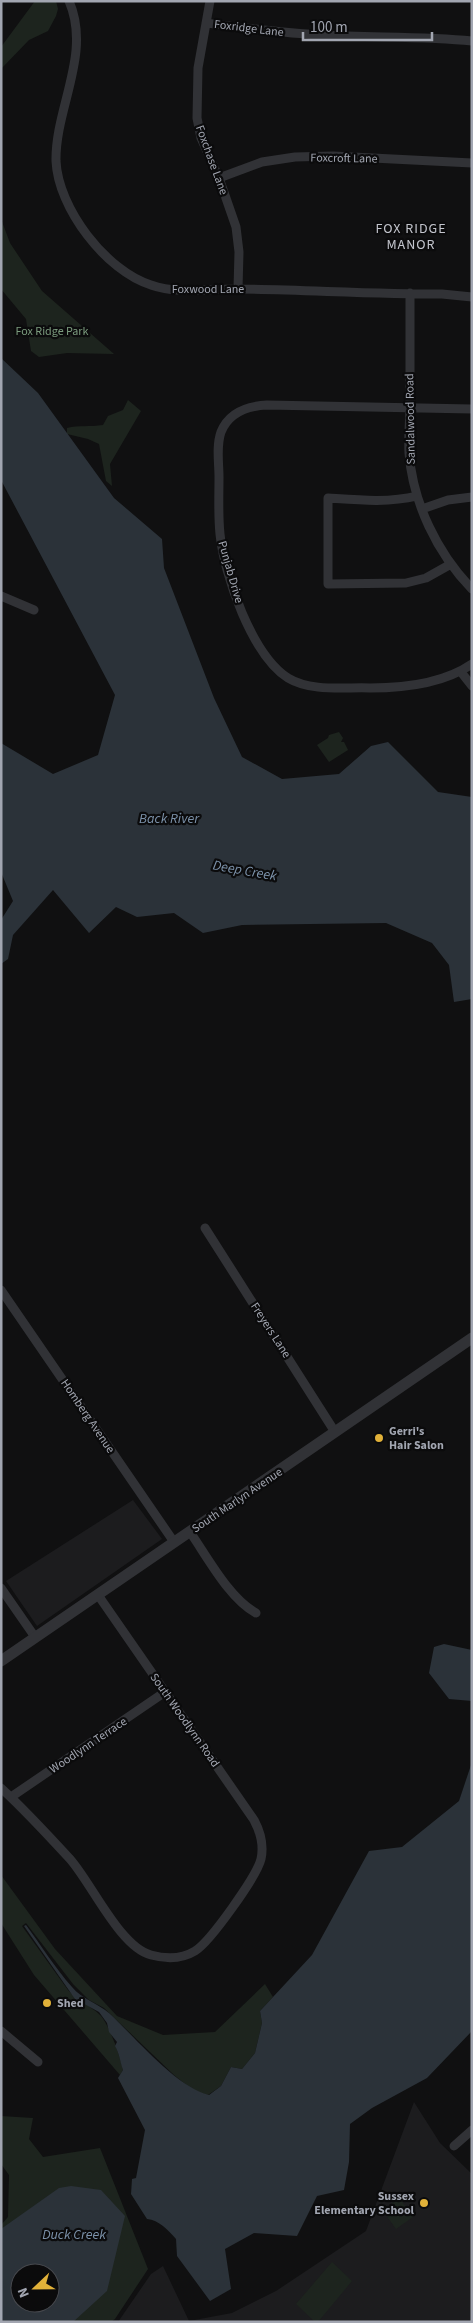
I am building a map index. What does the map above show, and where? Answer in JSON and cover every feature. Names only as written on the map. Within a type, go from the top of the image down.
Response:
[{"type":"street","name":"Foxwood Lane","points":[[69,1],[74,12],[77,40],[56,160],[62,188],[79,222],[122,271],[149,285],[175,290],[238,289],[410,293],[472,297]]},
{"type":"street","name":"Foxchase Lane","points":[[210,1],[198,68],[195,102],[202,138],[219,178],[238,239],[238,289]]},
{"type":"street","name":"Foxridge Lane","points":[[206,22],[274,32],[323,36],[406,36],[472,41]]},
{"type":"street","name":"Foxcroft Lane","points":[[219,178],[262,162],[295,157],[333,156],[472,164]]},
{"type":"street","name":"Sandalwood Road","points":[[410,293],[409,452],[417,496],[435,539],[451,564],[472,589]]},
{"type":"street","name":"Punjab Drive","points":[[472,408],[250,406],[240,410],[228,422],[222,431],[219,446],[220,536],[224,555],[246,623],[264,654],[288,678],[318,686],[385,688],[418,684],[461,672],[472,664]]},
{"type":"street","points":[[417,496],[400,500],[328,498],[328,584],[406,583],[426,578],[451,564]]},
{"type":"street","points":[[422,508],[448,500],[472,497]]},
{"type":"street","points":[[1,596],[34,610]]},
{"type":"street","points":[[461,672],[472,686]]},
{"type":"street","name":"Freyers Lane","points":[[205,1228],[335,1432]]},
{"type":"street","name":"Homberg Avenue","points":[[1,1290],[174,1542]]},
{"type":"street","name":"South Marlyn Avenue","points":[[1,1661],[472,1338]]},
{"type":"street","points":[[190,1532],[236,1597],[246,1607],[256,1613]]},
{"type":"street","points":[[1,1588],[35,1637]]},
{"type":"street","name":"South Woodlynn Road","points":[[11,1797],[71,1860],[129,1942],[145,1953],[167,1958],[187,1955],[195,1951],[208,1940],[256,1871],[263,1849],[262,1838],[254,1820],[98,1595]]},
{"type":"street","name":"Woodlynn Terrace","points":[[11,1797],[165,1692]]},
{"type":"street","points":[[1,1788],[11,1797]]},
{"type":"street","points":[[1,2030],[38,2062]]},
{"type":"street","points":[[454,2146],[472,2130]]},
{"type":"shaded area","points":[[133,1500],[162,1539],[37,1626],[6,1581]]},
{"type":"shaded area","name":"Sussex Elementary School","points":[[414,2102],[440,2143],[472,2174],[472,2322],[118,2322],[151,2274],[163,2266],[189,2321],[232,2313],[276,2291],[366,2231]]},
{"type":"green space","points":[[35,1],[56,1],[58,9],[56,16],[48,31],[29,40],[1,69],[1,47]]},
{"type":"green space","name":"Fox Ridge Park","points":[[1,219],[10,243],[42,291],[114,354],[67,353],[39,357],[31,351],[26,319],[1,289]]},
{"type":"green space","points":[[128,400],[141,411],[110,464],[112,486],[106,481],[99,444],[67,434],[67,428],[103,425],[108,416],[123,410]]},
{"type":"green space","points":[[339,732],[343,738],[341,742],[344,742],[348,750],[329,762],[317,745],[328,738],[329,735]]},
{"type":"green space","points":[[1,1875],[55,1949],[117,2016],[163,2035],[215,2032],[265,1984],[273,1997],[260,2011],[262,2023],[255,2053],[242,2069],[231,2067],[221,2086],[208,2095],[195,2092],[174,2075],[104,2008],[89,2000],[73,1984],[26,1923],[22,1926],[68,1990],[103,2019],[120,2057],[123,2070],[120,2075],[34,1975],[1,1923]]},
{"type":"green space","points":[[1,2116],[33,2118],[29,2139],[43,2157],[100,2148],[148,2269],[115,2319],[111,2322],[1,2322],[1,2225],[8,2217],[9,2175],[1,2164]]},
{"type":"green space","points":[[396,2199],[400,2199],[413,2217],[396,2229],[386,2215],[393,2210],[392,2203]]},
{"type":"green space","points":[[332,2262],[352,2281],[318,2322],[315,2322],[296,2304]]},
{"type":"water","name":"Back River","points":[[1,358],[38,393],[114,498],[162,539],[164,568],[214,698],[242,757],[282,779],[339,774],[371,746],[388,742],[438,792],[472,797],[472,999],[454,1002],[449,965],[432,943],[386,923],[242,925],[203,933],[174,913],[137,917],[116,907],[89,933],[53,890],[13,935],[8,959],[1,964],[1,920],[13,901],[1,872],[1,743],[53,774],[98,755],[115,695],[1,480]]},
{"type":"water","points":[[444,1644],[472,1650],[472,1701],[449,1699],[429,1673],[434,1647]]},
{"type":"water","points":[[472,1762],[472,2031],[427,2078],[372,2108],[350,2124],[349,2162],[344,2190],[317,2196],[297,2236],[254,2233],[225,2249],[231,2289],[210,2301],[177,2256],[176,2239],[159,2223],[147,2219],[131,2194],[132,2179],[136,2178],[145,2130],[118,2078],[123,2070],[115,2046],[117,2042],[109,2032],[107,2023],[99,2012],[75,1999],[24,1926],[26,1925],[76,1991],[109,2013],[170,2072],[196,2090],[209,2095],[221,2086],[231,2067],[242,2069],[255,2053],[262,2023],[260,2011],[312,1955],[369,1851],[402,1847],[459,1801]]},
{"type":"water","name":"Duck Creek","points":[[71,2186],[101,2190],[125,2216],[107,2291],[73,2322],[1,2322],[1,2229],[59,2188]]},
{"type":"place","name":"Gerri's Hair Salon","points":[[379,1438]]},
{"type":"place","name":"Shed","points":[[47,2003]]},
{"type":"place","name":"Sussex Elementary School","points":[[424,2203]]},
{"type":"district","name":"FOX RIDGE MANOR","points":[[411,236]]},
{"type":"water label","name":"Deep Creek","points":[[245,870]]}]
